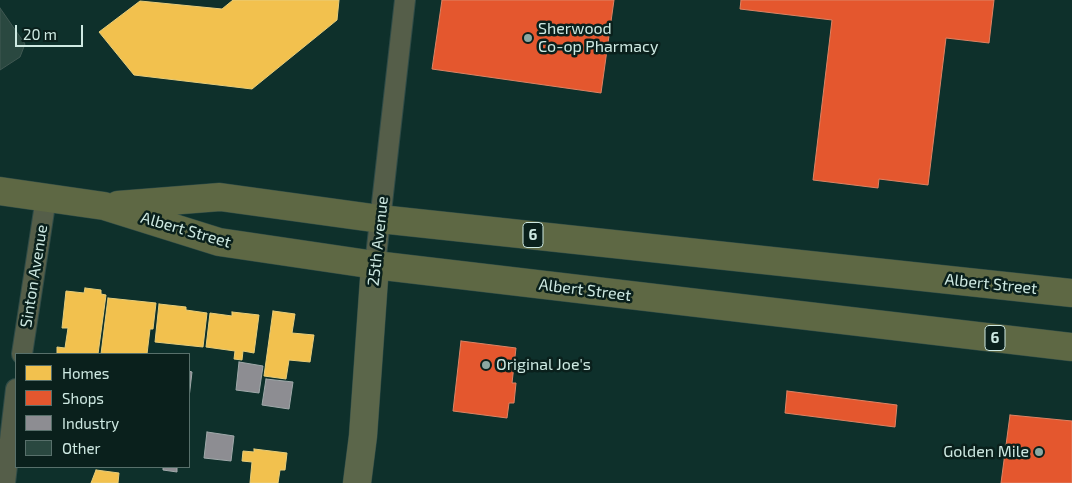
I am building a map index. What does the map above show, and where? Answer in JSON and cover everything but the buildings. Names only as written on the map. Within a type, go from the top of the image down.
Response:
[{"type":"main road","name":"Albert Street","points":[[0,192],[104,206],[219,242],[374,265],[1072,347]]},
{"type":"main road","name":"Albert Street","points":[[104,206],[220,197],[380,219],[1072,293]]},
{"type":"street","name":"25th Avenue","points":[[357,483],[363,436],[374,265],[405,0]]},
{"type":"street","name":"Sinton Avenue","points":[[22,353],[46,198]]},
{"type":"street","points":[[5,483],[15,398]]},
{"type":"place","name":"Sherwood Co-op Pharmacy","points":[[528,38]]},
{"type":"place","name":"Original Joe's","points":[[486,365]]},
{"type":"place","name":"Golden Mile","points":[[1039,452]]}]
